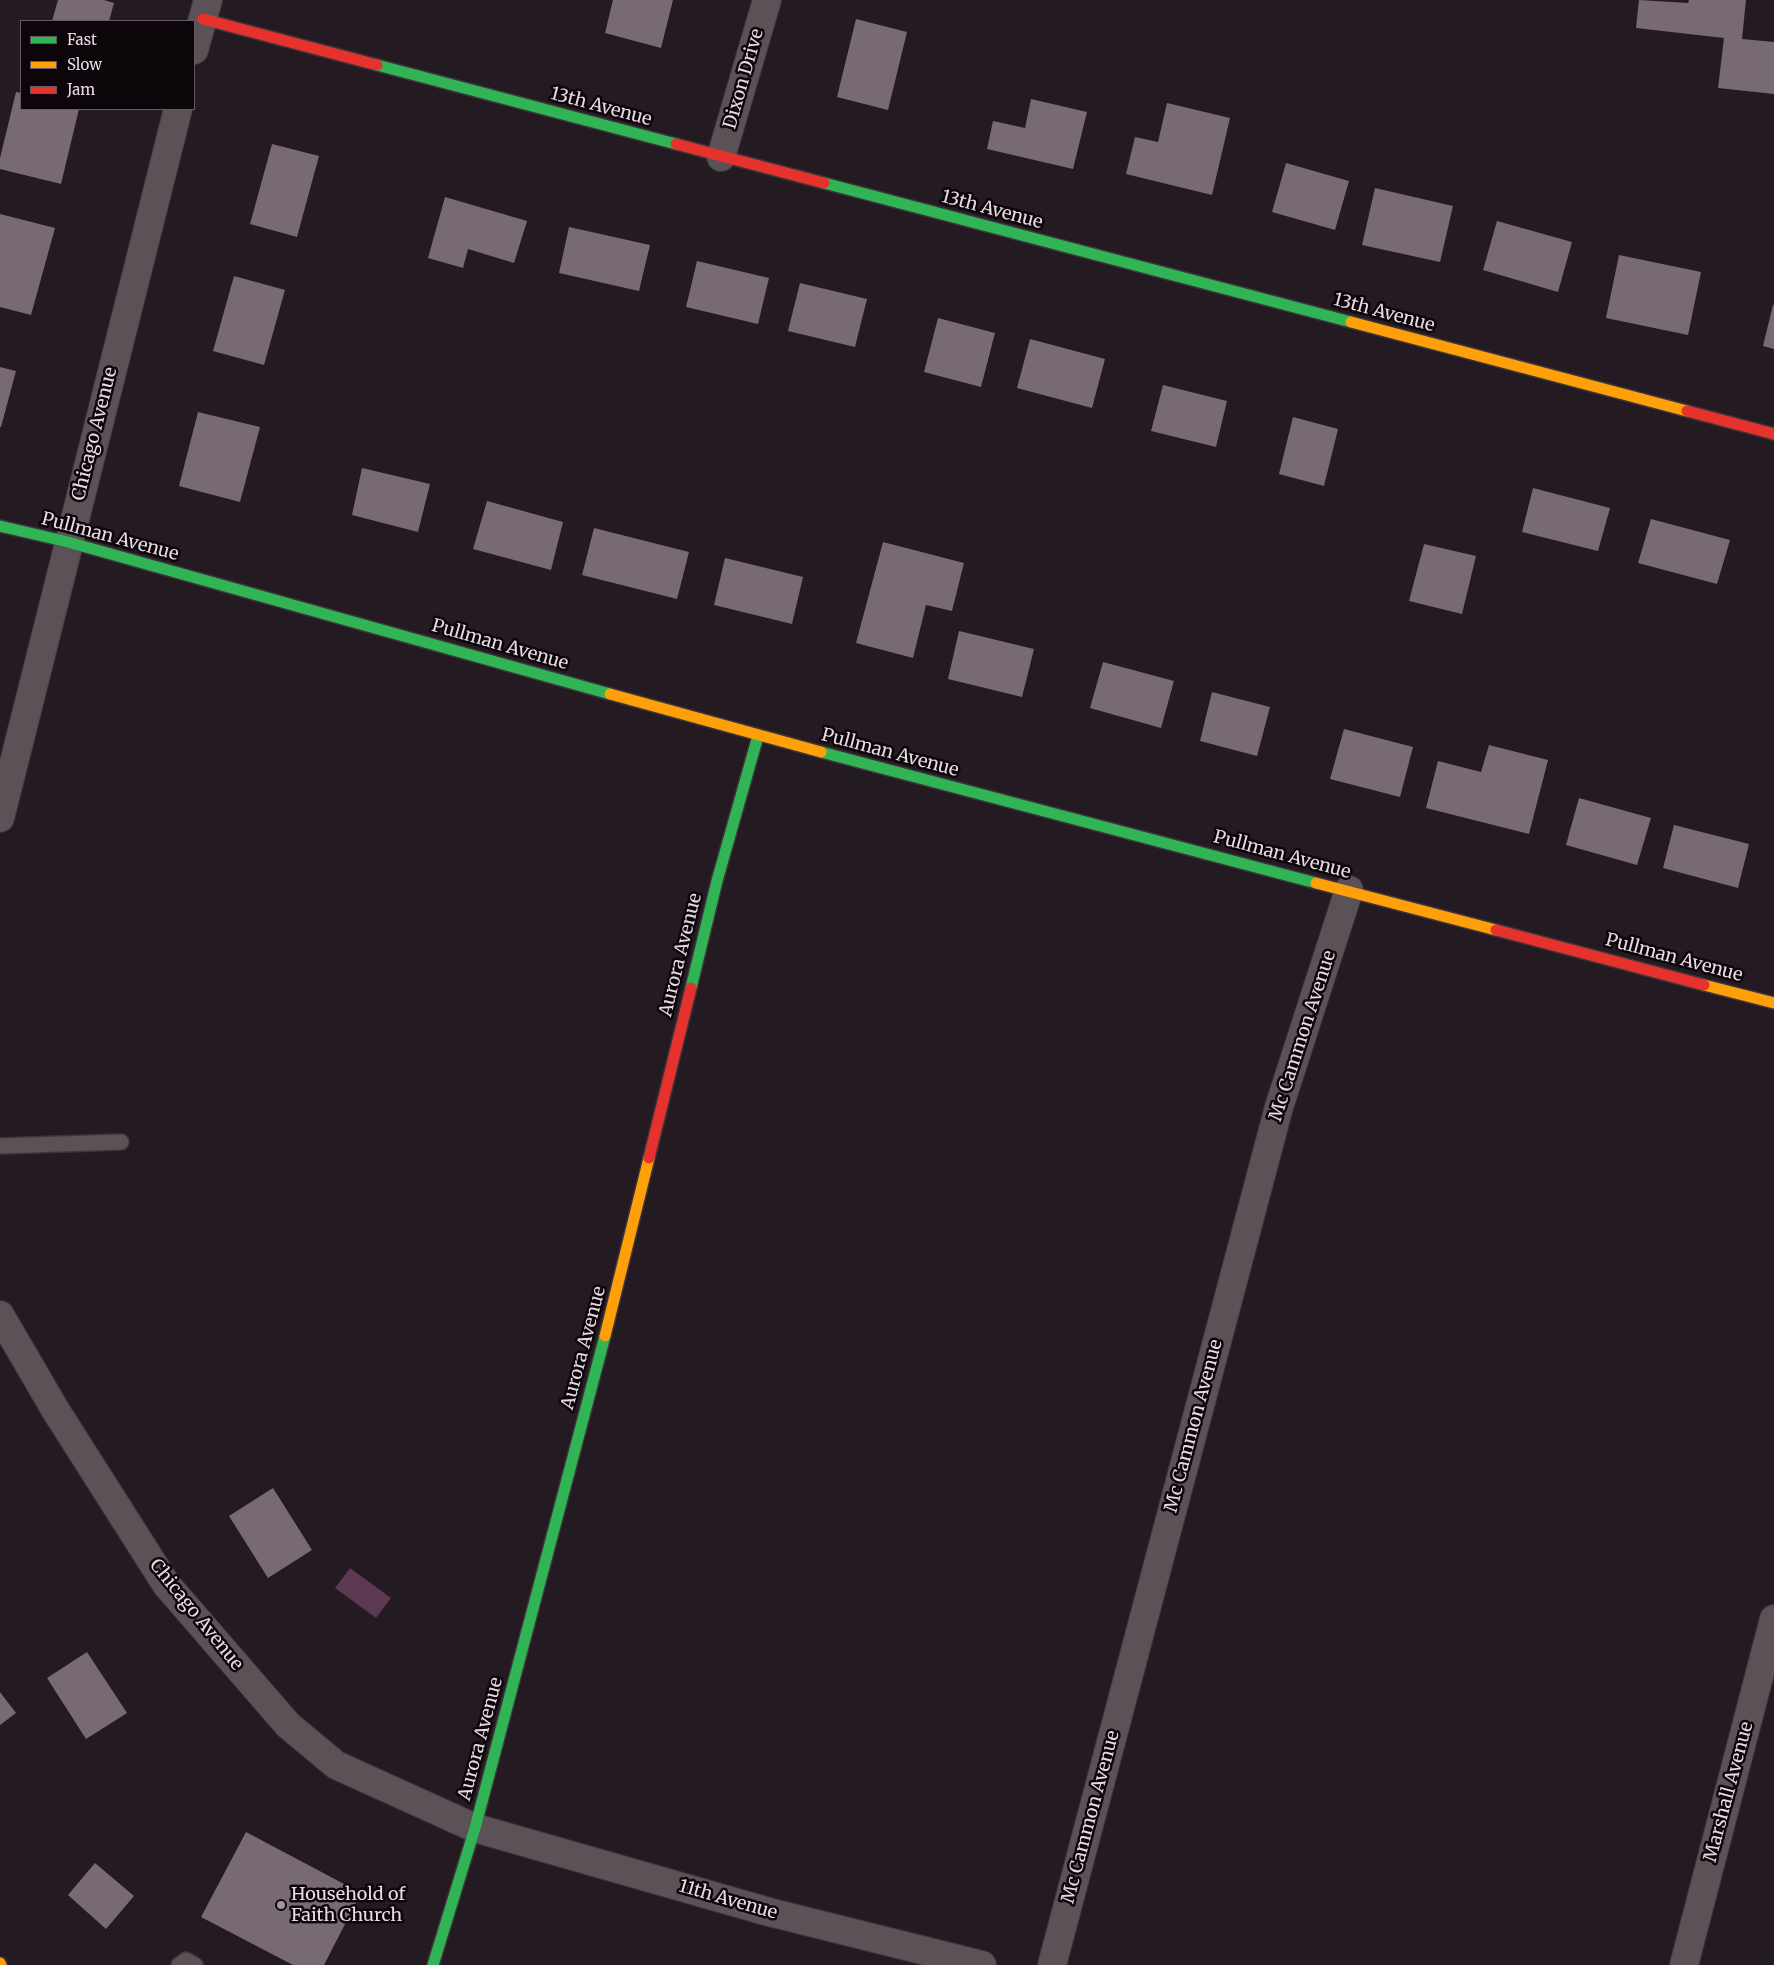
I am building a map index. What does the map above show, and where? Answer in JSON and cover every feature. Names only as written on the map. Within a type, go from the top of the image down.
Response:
[{"type":"street","name":"Dixon Drive","points":[[721,157],[767,0]]},
{"type":"street","name":"13th Avenue","points":[[205,9],[721,157],[1774,434]]},
{"type":"street","points":[[195,46],[205,9]]},
{"type":"street","name":"Chicago Avenue","points":[[0,818],[178,110]]},
{"type":"street","name":"Pullman Avenue","points":[[0,526],[68,542],[758,736],[1774,1003]]},
{"type":"street","name":"Aurora Avenue","points":[[433,1965],[475,1828],[610,1322],[717,881],[758,736]]},
{"type":"street","name":"Mc Cammon Avenue","points":[[1052,1965],[1279,1107],[1349,890]]},
{"type":"street","name":"Chicago Avenue","points":[[0,1315],[56,1411],[166,1584],[288,1725],[336,1765],[475,1828]]},
{"type":"street","name":"Marshall Avenue","points":[[1684,1965],[1774,1619]]},
{"type":"street","name":"11th Avenue","points":[[475,1828],[769,1912],[982,1965]]},
{"type":"lane","points":[[0,1146],[121,1142]]},
{"type":"lane","points":[[179,1965],[186,1960],[195,1965]]},
{"type":"shaded area","points":[[350,1568],[391,1598],[376,1618],[335,1588]]},
{"type":"building","points":[[58,0],[104,0],[114,3],[109,20],[52,20]]},
{"type":"building","points":[[613,0],[673,0],[661,48],[605,33]]},
{"type":"building","points":[[1639,0],[1688,3],[1689,0],[1746,0],[1742,39],[1774,42],[1774,94],[1718,88],[1724,38],[1636,28]]},
{"type":"building","points":[[856,19],[907,32],[888,110],[837,97]]},
{"type":"building","points":[[16,92],[20,93],[20,110],[79,110],[61,184],[0,169],[0,158]]},
{"type":"building","points":[[1031,99],[1087,112],[1073,169],[987,149],[993,121],[1025,128]]},
{"type":"building","points":[[1167,103],[1230,118],[1212,195],[1126,174],[1135,137],[1158,142]]},
{"type":"building","points":[[272,144],[319,156],[297,237],[250,224]]},
{"type":"building","points":[[1286,163],[1349,181],[1335,230],[1272,212]]},
{"type":"building","points":[[1375,188],[1453,206],[1440,262],[1362,245]]},
{"type":"building","points":[[445,197],[527,221],[514,263],[468,249],[463,268],[428,258]]},
{"type":"building","points":[[0,214],[55,228],[31,315],[0,307]]},
{"type":"building","points":[[1497,221],[1572,242],[1558,292],[1483,270]]},
{"type":"building","points":[[569,227],[650,245],[639,291],[559,273]]},
{"type":"building","points":[[1619,255],[1701,272],[1688,335],[1606,318]]},
{"type":"building","points":[[697,261],[769,278],[758,324],[686,307]]},
{"type":"building","points":[[234,276],[285,290],[264,365],[213,351]]},
{"type":"building","points":[[800,283],[867,299],[855,347],[788,331]]},
{"type":"building","points":[[1774,305],[1774,349],[1763,346]]},
{"type":"building","points":[[938,318],[995,333],[981,387],[924,372]]},
{"type":"building","points":[[1030,339],[1105,359],[1092,408],[1017,388]]},
{"type":"building","points":[[0,367],[16,371],[1,427],[0,427]]},
{"type":"building","points":[[1163,385],[1227,401],[1216,447],[1151,431]]},
{"type":"building","points":[[198,412],[260,427],[240,502],[179,486]]},
{"type":"building","points":[[1293,417],[1338,429],[1324,486],[1279,474]]},
{"type":"building","points":[[362,468],[430,484],[418,532],[352,515]]},
{"type":"building","points":[[1533,488],[1610,508],[1598,551],[1522,532]]},
{"type":"building","points":[[487,501],[563,522],[551,570],[473,549]]},
{"type":"building","points":[[1651,519],[1730,540],[1717,584],[1638,563]]},
{"type":"building","points":[[594,528],[689,552],[677,599],[582,575]]},
{"type":"building","points":[[883,542],[964,563],[952,611],[926,605],[913,658],[856,643]]},
{"type":"building","points":[[1424,544],[1476,556],[1462,614],[1409,601]]},
{"type":"building","points":[[725,558],[803,577],[792,624],[714,605]]},
{"type":"building","points":[[959,631],[1034,649],[1022,697],[948,679]]},
{"type":"building","points":[[1103,662],[1174,681],[1161,728],[1090,708]]},
{"type":"building","points":[[1212,692],[1270,707],[1257,756],[1200,741]]},
{"type":"building","points":[[1344,729],[1413,747],[1400,797],[1330,779]]},
{"type":"building","points":[[1489,745],[1548,760],[1529,834],[1426,808],[1438,761],[1481,772]]},
{"type":"building","points":[[1579,798],[1651,818],[1637,865],[1566,845]]},
{"type":"building","points":[[1674,825],[1749,844],[1738,888],[1663,868]]},
{"type":"building","points":[[273,1488],[312,1550],[268,1578],[229,1516]]},
{"type":"building","points":[[87,1652],[127,1713],[86,1739],[47,1678]]},
{"type":"building","points":[[0,1692],[16,1713],[0,1725]]},
{"type":"building","name":"Household of Faith Church","points":[[246,1832],[361,1893],[324,1965],[293,1965],[201,1917]]},
{"type":"building","points":[[95,1863],[134,1896],[106,1929],[68,1895]]},
{"type":"traffic: fast","points":[[377,65],[676,144]]},
{"type":"traffic: fast","points":[[824,183],[1351,322]]},
{"type":"traffic: fast","points":[[0,526],[68,542],[610,694]]},
{"type":"traffic: fast","points":[[691,988],[717,881],[758,736]]},
{"type":"traffic: fast","points":[[821,752],[1316,883]]},
{"type":"traffic: fast","points":[[433,1965],[475,1828],[605,1336]]},
{"type":"traffic: slow","points":[[1351,322],[1687,411]]},
{"type":"traffic: slow","points":[[610,694],[821,752]]},
{"type":"traffic: slow","points":[[1316,883],[1496,930]]},
{"type":"traffic: slow","points":[[1704,985],[1774,1003]]},
{"type":"traffic: slow","points":[[605,1336],[649,1158]]},
{"type":"traffic: jam","points":[[203,19],[377,65]]},
{"type":"traffic: jam","points":[[676,144],[824,183]]},
{"type":"traffic: jam","points":[[1687,411],[1774,434]]},
{"type":"traffic: jam","points":[[1496,930],[1704,985]]},
{"type":"traffic: jam","points":[[649,1158],[691,988]]},
{"type":"place","name":"Household of Faith Church","points":[[281,1905]]}]
